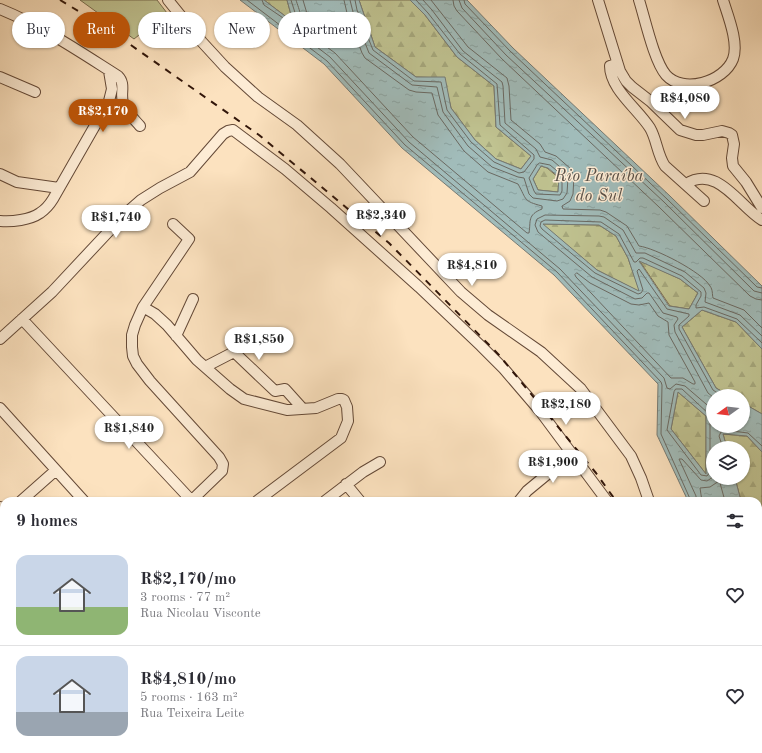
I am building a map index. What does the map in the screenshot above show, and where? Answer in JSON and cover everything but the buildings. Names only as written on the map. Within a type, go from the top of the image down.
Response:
[{"type":"street","points":[[168,0],[202,42],[225,67],[258,97],[297,125],[340,164],[461,292],[475,305],[540,352],[581,388],[631,456],[648,497]]},
{"type":"street","points":[[639,0],[654,50],[665,74],[680,84],[689,84],[700,83],[715,78],[727,70],[733,59],[734,44],[731,26],[723,0]]},
{"type":"street","points":[[599,4],[620,71],[626,81],[654,104],[680,130],[696,135],[722,131],[732,135],[734,144],[732,158],[733,166],[746,182],[762,208]]},
{"type":"street","points":[[0,9],[20,17],[118,76],[122,80],[122,98],[124,105],[127,111],[140,126]]},
{"type":"street","points":[[620,71],[612,65],[610,66],[611,76],[616,86],[651,130],[661,160],[665,166],[704,201]]},
{"type":"street","points":[[0,221],[6,222],[20,220],[37,215],[48,206],[109,101],[112,89],[109,71]]},
{"type":"street","points":[[0,77],[35,92]]},
{"type":"street","points":[[0,339],[72,272],[125,214],[154,192],[190,172],[225,132],[231,130],[236,132],[285,169],[380,250],[461,325],[504,369],[540,411],[573,453],[604,497]]},
{"type":"street","points":[[0,174],[17,182],[59,188]]},
{"type":"street","points":[[686,184],[703,179],[715,181],[729,191],[748,210],[762,220]]},
{"type":"street","points":[[173,224],[189,239],[143,307],[135,325],[132,340],[133,356],[150,381],[219,457],[223,464],[222,471],[195,497]]},
{"type":"street","points":[[176,336],[193,299]]},
{"type":"street","points":[[143,307],[161,319],[189,351],[230,389],[244,399],[287,410],[316,408],[332,401],[342,399],[346,403],[348,421],[341,438],[262,497]]},
{"type":"street","points":[[22,319],[187,497]]},
{"type":"street","points":[[205,366],[234,352],[275,391],[285,389],[303,409]]},
{"type":"street","points":[[0,408],[80,497]]},
{"type":"street","points":[[522,497],[527,491],[573,453]]},
{"type":"street","points":[[330,497],[346,484],[380,462]]},
{"type":"street","points":[[26,497],[56,470]]},
{"type":"street","points":[[346,484],[357,497]]},
{"type":"green space","points":[[80,0],[157,0],[166,12],[138,12],[138,36],[134,39],[130,36],[130,12],[97,12]]},
{"type":"green space","points":[[264,0],[287,0],[290,12],[280,12]]},
{"type":"green space","points":[[359,0],[410,0],[425,15],[457,57],[494,86],[496,127],[531,156],[521,169],[496,159],[475,140],[451,108],[444,78],[416,77],[375,47],[371,35],[371,12],[363,12]]},
{"type":"green space","points":[[541,166],[547,168],[559,178],[558,192],[538,190],[533,179]]},
{"type":"green space","points":[[542,224],[599,225],[616,236],[628,258],[640,292],[597,270]]},
{"type":"green space","points":[[639,260],[680,279],[698,293],[689,309],[670,306]]},
{"type":"green space","points":[[702,310],[736,322],[762,349],[762,414],[750,407],[750,389],[716,388],[682,327]]},
{"type":"green space","points":[[678,392],[706,416],[706,474],[671,429]]},
{"type":"green space","points":[[723,434],[747,436],[762,452],[762,497],[740,497],[737,485],[750,485],[750,441],[725,441]]},
{"type":"water","name":"Rio Paraíba do Sul","points":[[240,0],[264,0],[280,12],[278,12],[278,29],[270,23],[270,12],[256,12]]},
{"type":"water","name":"Rio Paraíba do Sul","points":[[287,0],[359,0],[363,12],[290,12]]},
{"type":"water","name":"Rio Paraíba do Sul","points":[[410,0],[467,0],[513,48],[670,196],[762,286],[762,349],[736,322],[702,310],[682,327],[718,389],[706,389],[706,416],[678,392],[671,429],[706,474],[706,485],[737,485],[740,497],[686,497],[657,435],[658,384],[554,275],[402,148],[324,64],[303,48],[371,48],[371,35],[375,47],[416,77],[445,77],[451,108],[475,140],[496,159],[521,169],[531,156],[496,127],[494,86],[457,57],[425,15]],"holes":[[[541,166],[548,168],[559,177],[558,192],[538,190],[533,179]],[[543,224],[599,225],[616,236],[628,258],[639,291],[597,270]],[[639,261],[680,279],[698,293],[689,309],[669,306]]]},
{"type":"water","name":"Rio Paraíba do Sul","points":[[750,407],[762,414],[762,452],[747,436],[723,434],[725,441],[706,441],[706,433],[750,433]]},
{"type":"railway","points":[[60,0],[108,29],[259,135],[389,243],[499,355],[596,473],[613,497]]}]
